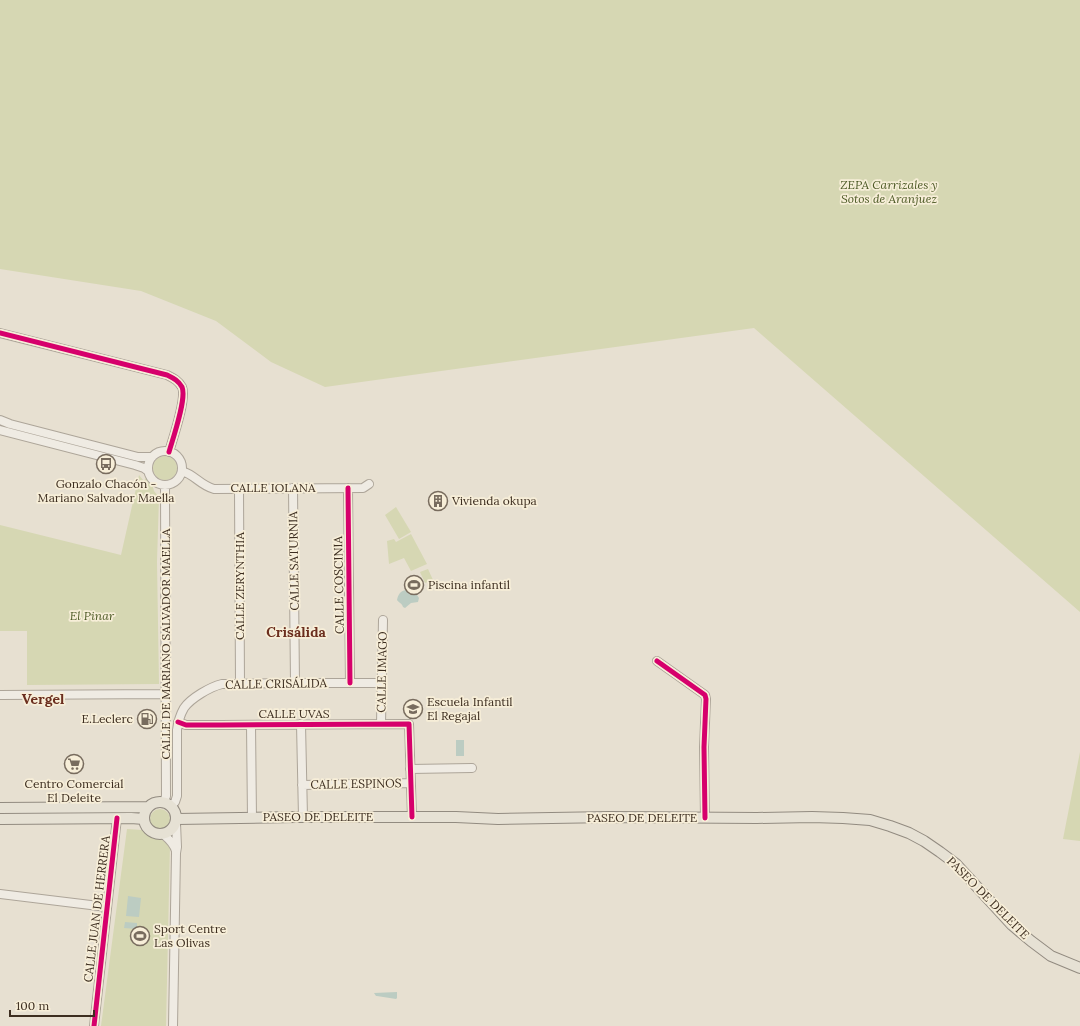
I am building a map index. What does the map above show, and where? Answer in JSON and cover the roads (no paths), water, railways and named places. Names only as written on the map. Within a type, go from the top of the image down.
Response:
[{"type":"main road","points":[[154,803],[168,804],[176,813],[176,821],[172,830],[164,835],[158,835],[148,830],[145,825],[144,814],[148,807],[154,803]]},
{"type":"main road","points":[[0,808],[148,807]]},
{"type":"main road","name":"PASEO DE DELEITE","points":[[176,821],[303,817],[456,817],[498,820],[610,818],[843,818],[870,820],[909,833],[924,841],[956,864],[1012,925],[1031,941],[1052,956],[1080,968]]},
{"type":"main road","points":[[0,819],[131,818],[144,820]]},
{"type":"street","points":[[0,335],[175,379],[181,385],[183,390],[183,400],[170,452]]},
{"type":"street","points":[[0,420],[10,424],[138,456],[152,457]]},
{"type":"street","points":[[0,430],[136,465],[148,471],[152,480],[165,485],[174,482],[181,475],[181,461],[170,452],[160,452],[152,457],[148,471]]},
{"type":"street","name":"CALLE IOLANA","points":[[182,471],[206,487],[214,489],[362,488],[369,484]]},
{"type":"street","name":"CALLE DE MARIANO SALVADOR MAELLA","points":[[165,485],[166,796],[168,804]]},
{"type":"street","name":"CALLE SATURNIA","points":[[293,488],[295,683]]},
{"type":"street","name":"CALLE COSCINIA","points":[[348,488],[350,683]]},
{"type":"street","name":"CALLE ZERYNTHIA","points":[[239,489],[240,684]]},
{"type":"street","name":"CALLE IMAGO","points":[[381,724],[383,620]]},
{"type":"street","points":[[657,661],[705,695],[705,818]]},
{"type":"street","name":"CALLE CRISÁLIDA","points":[[168,804],[175,802],[177,796],[178,722],[185,707],[214,686],[222,684],[381,683]]},
{"type":"street","points":[[0,695],[166,694]]},
{"type":"street","name":"CALLE UVAS","points":[[178,722],[186,725],[410,724],[410,769]]},
{"type":"street","points":[[301,724],[303,817]]},
{"type":"street","points":[[251,725],[252,818]]},
{"type":"street","points":[[412,817],[410,769],[472,768]]},
{"type":"street","name":"CALLE ESPINOS","points":[[302,785],[410,783]]},
{"type":"street","name":"CALLE JUAN DE HERRERA","points":[[94,1026],[117,818]]},
{"type":"street","points":[[173,1026],[177,847],[176,821]]},
{"type":"street","points":[[164,835],[170,839],[176,853]]},
{"type":"street","points":[[0,894],[107,907]]},
{"type":"place","name":"Gonzalo Chacón - Mariano Salvador Maella","points":[[106,464]]},
{"type":"place","name":"Vivienda okupa","points":[[438,501]]},
{"type":"place","name":"Piscina infantil","points":[[414,585]]},
{"type":"place","name":"Escuela Infantil El Regajal","points":[[413,709]]},
{"type":"place","name":"E.Leclerc","points":[[147,719]]},
{"type":"place","name":"Centro Comercial El Deleite","points":[[74,764]]},
{"type":"place","name":"Sport Centre Las Olivas","points":[[140,936]]},
{"type":"district","name":"Crisálida","points":[[296,632]]},
{"type":"district","name":"Vergel","points":[[43,699]]},
{"type":"park label","name":"ZEPA Carrizales y Sotos de Aranjuez","points":[[889,192]]},
{"type":"park label","name":"El Pinar","points":[[92,616]]}]
